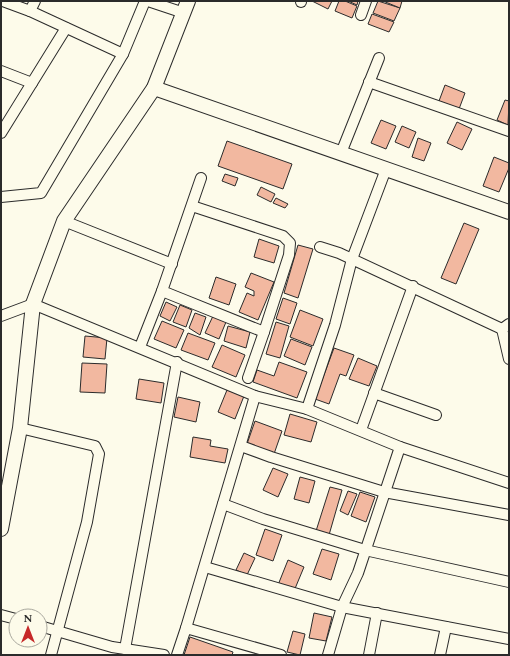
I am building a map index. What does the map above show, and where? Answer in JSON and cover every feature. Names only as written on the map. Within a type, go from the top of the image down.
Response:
[{"type":"street","points":[[3,1],[30,11],[123,54]]},
{"type":"street","points":[[30,11],[35,1]]},
{"type":"street","points":[[1,197],[41,193],[123,54],[146,1],[186,7],[154,88],[64,221],[33,304],[20,428],[1,529]]},
{"type":"street","points":[[361,15],[366,1]]},
{"type":"street","points":[[1,133],[66,28]]},
{"type":"street","points":[[341,153],[379,58]]},
{"type":"street","points":[[1,71],[32,83]]},
{"type":"street","points":[[369,82],[509,131]]},
{"type":"street","points":[[154,88],[509,212]]},
{"type":"street","points":[[307,409],[335,325],[352,259],[386,169]]},
{"type":"street","points":[[140,348],[172,264],[202,178]]},
{"type":"street","points":[[192,206],[283,236],[290,243],[289,255],[248,378]]},
{"type":"street","points":[[64,221],[172,264]]},
{"type":"street","points":[[320,247],[352,259],[506,326],[509,359]]},
{"type":"street","points":[[361,430],[413,286]]},
{"type":"street","points":[[162,290],[264,332]]},
{"type":"street","points":[[1,316],[33,304],[177,362],[256,396],[307,409],[400,447],[509,483]]},
{"type":"street","points":[[125,649],[177,362]]},
{"type":"street","points":[[374,393],[436,415]]},
{"type":"street","points":[[177,655],[256,396]]},
{"type":"street","points":[[20,428],[95,446],[99,454],[87,522],[51,655]]},
{"type":"street","points":[[240,446],[384,492],[509,515]]},
{"type":"street","points":[[328,655],[342,608],[358,573],[400,447]]},
{"type":"street","points":[[223,504],[263,519],[365,550],[509,582]]},
{"type":"street","points":[[205,567],[342,608],[377,613],[509,639]]},
{"type":"street","points":[[369,655],[377,613]]},
{"type":"street","points":[[440,655],[446,627]]},
{"type":"street","points":[[48,628],[111,651],[125,649],[164,655]]},
{"type":"street","points":[[186,628],[281,655]]},
{"type":"building","points":[[312,1],[332,1],[328,9]]},
{"type":"building","points":[[339,1],[345,1],[357,6],[352,18],[335,11]]},
{"type":"building","points":[[348,1],[358,1],[357,5]]},
{"type":"building","points":[[378,1],[400,8],[394,21],[373,13]]},
{"type":"building","points":[[383,1],[402,1],[400,8]]},
{"type":"building","points":[[372,14],[394,22],[389,32],[368,24]]},
{"type":"building","points":[[445,85],[465,93],[459,109],[439,101]]},
{"type":"building","points":[[505,100],[509,101],[508,125],[497,120]]},
{"type":"building","points":[[381,120],[396,126],[386,149],[371,143]]},
{"type":"building","points":[[457,122],[472,129],[462,150],[447,143]]},
{"type":"building","points":[[402,126],[416,132],[409,148],[395,142]]},
{"type":"building","points":[[418,138],[431,143],[424,161],[412,157]]},
{"type":"building","points":[[227,141],[292,164],[283,189],[218,166]]},
{"type":"building","points":[[494,157],[509,163],[509,168],[499,192],[483,186]]},
{"type":"building","points":[[225,174],[238,178],[235,186],[222,181]]},
{"type":"building","points":[[261,187],[275,194],[271,202],[257,195]]},
{"type":"building","points":[[276,198],[288,204],[285,208],[273,203]]},
{"type":"building","points":[[464,223],[479,229],[456,284],[441,278]]},
{"type":"building","points":[[259,239],[279,246],[274,263],[254,257]]},
{"type":"building","points":[[298,245],[313,249],[298,298],[284,293]]},
{"type":"building","points":[[251,273],[274,282],[258,320],[239,312],[247,293],[254,296],[254,291],[245,287]]},
{"type":"building","points":[[216,277],[236,284],[229,305],[209,298]]},
{"type":"building","points":[[283,298],[297,303],[290,324],[276,319]]},
{"type":"building","points":[[166,302],[177,307],[170,321],[160,316]]},
{"type":"building","points":[[180,305],[192,310],[186,327],[173,322]]},
{"type":"building","points":[[300,310],[323,319],[313,346],[290,337]]},
{"type":"building","points":[[195,313],[206,317],[200,335],[189,328]]},
{"type":"building","points":[[213,316],[226,322],[219,339],[205,333]]},
{"type":"building","points":[[162,321],[184,330],[176,348],[154,339]]},
{"type":"building","points":[[276,322],[289,326],[280,358],[266,354]]},
{"type":"building","points":[[228,326],[250,332],[246,348],[224,341]]},
{"type":"building","points":[[188,333],[215,343],[208,360],[181,350]]},
{"type":"building","points":[[85,336],[107,338],[105,359],[83,357]]},
{"type":"building","points":[[291,339],[312,347],[305,365],[284,356]]},
{"type":"building","points":[[222,345],[245,355],[236,377],[212,367]]},
{"type":"building","points":[[334,348],[354,355],[346,376],[340,374],[329,404],[315,399]]},
{"type":"building","points":[[358,358],[377,366],[369,386],[349,379]]},
{"type":"building","points":[[279,362],[307,372],[297,398],[253,382],[257,370],[274,376]]},
{"type":"building","points":[[82,363],[107,364],[105,393],[80,392]]},
{"type":"building","points":[[139,379],[164,383],[161,403],[136,399]]},
{"type":"building","points":[[227,390],[244,396],[235,419],[218,412]]},
{"type":"building","points":[[178,397],[200,402],[196,422],[174,417]]},
{"type":"building","points":[[290,414],[317,422],[311,442],[284,435]]},
{"type":"building","points":[[255,421],[282,431],[274,454],[247,444]]},
{"type":"building","points":[[193,437],[211,440],[210,446],[228,449],[225,463],[190,457]]},
{"type":"building","points":[[273,468],[288,474],[278,497],[263,490]]},
{"type":"building","points":[[300,477],[315,481],[309,503],[294,499]]},
{"type":"building","points":[[330,487],[342,490],[329,535],[316,531]]},
{"type":"building","points":[[348,491],[357,494],[348,515],[340,511]]},
{"type":"building","points":[[360,492],[375,497],[366,522],[351,516]]},
{"type":"building","points":[[265,529],[282,535],[273,561],[256,555]]},
{"type":"building","points":[[322,549],[339,554],[331,580],[313,574]]},
{"type":"building","points":[[244,553],[255,558],[247,575],[236,570]]},
{"type":"building","points":[[288,560],[304,567],[294,591],[278,585]]},
{"type":"building","points":[[314,613],[332,617],[326,641],[309,638]]},
{"type":"building","points":[[293,631],[305,634],[300,655],[287,652]]},
{"type":"building","points":[[190,637],[233,652],[232,655],[184,655]]}]
